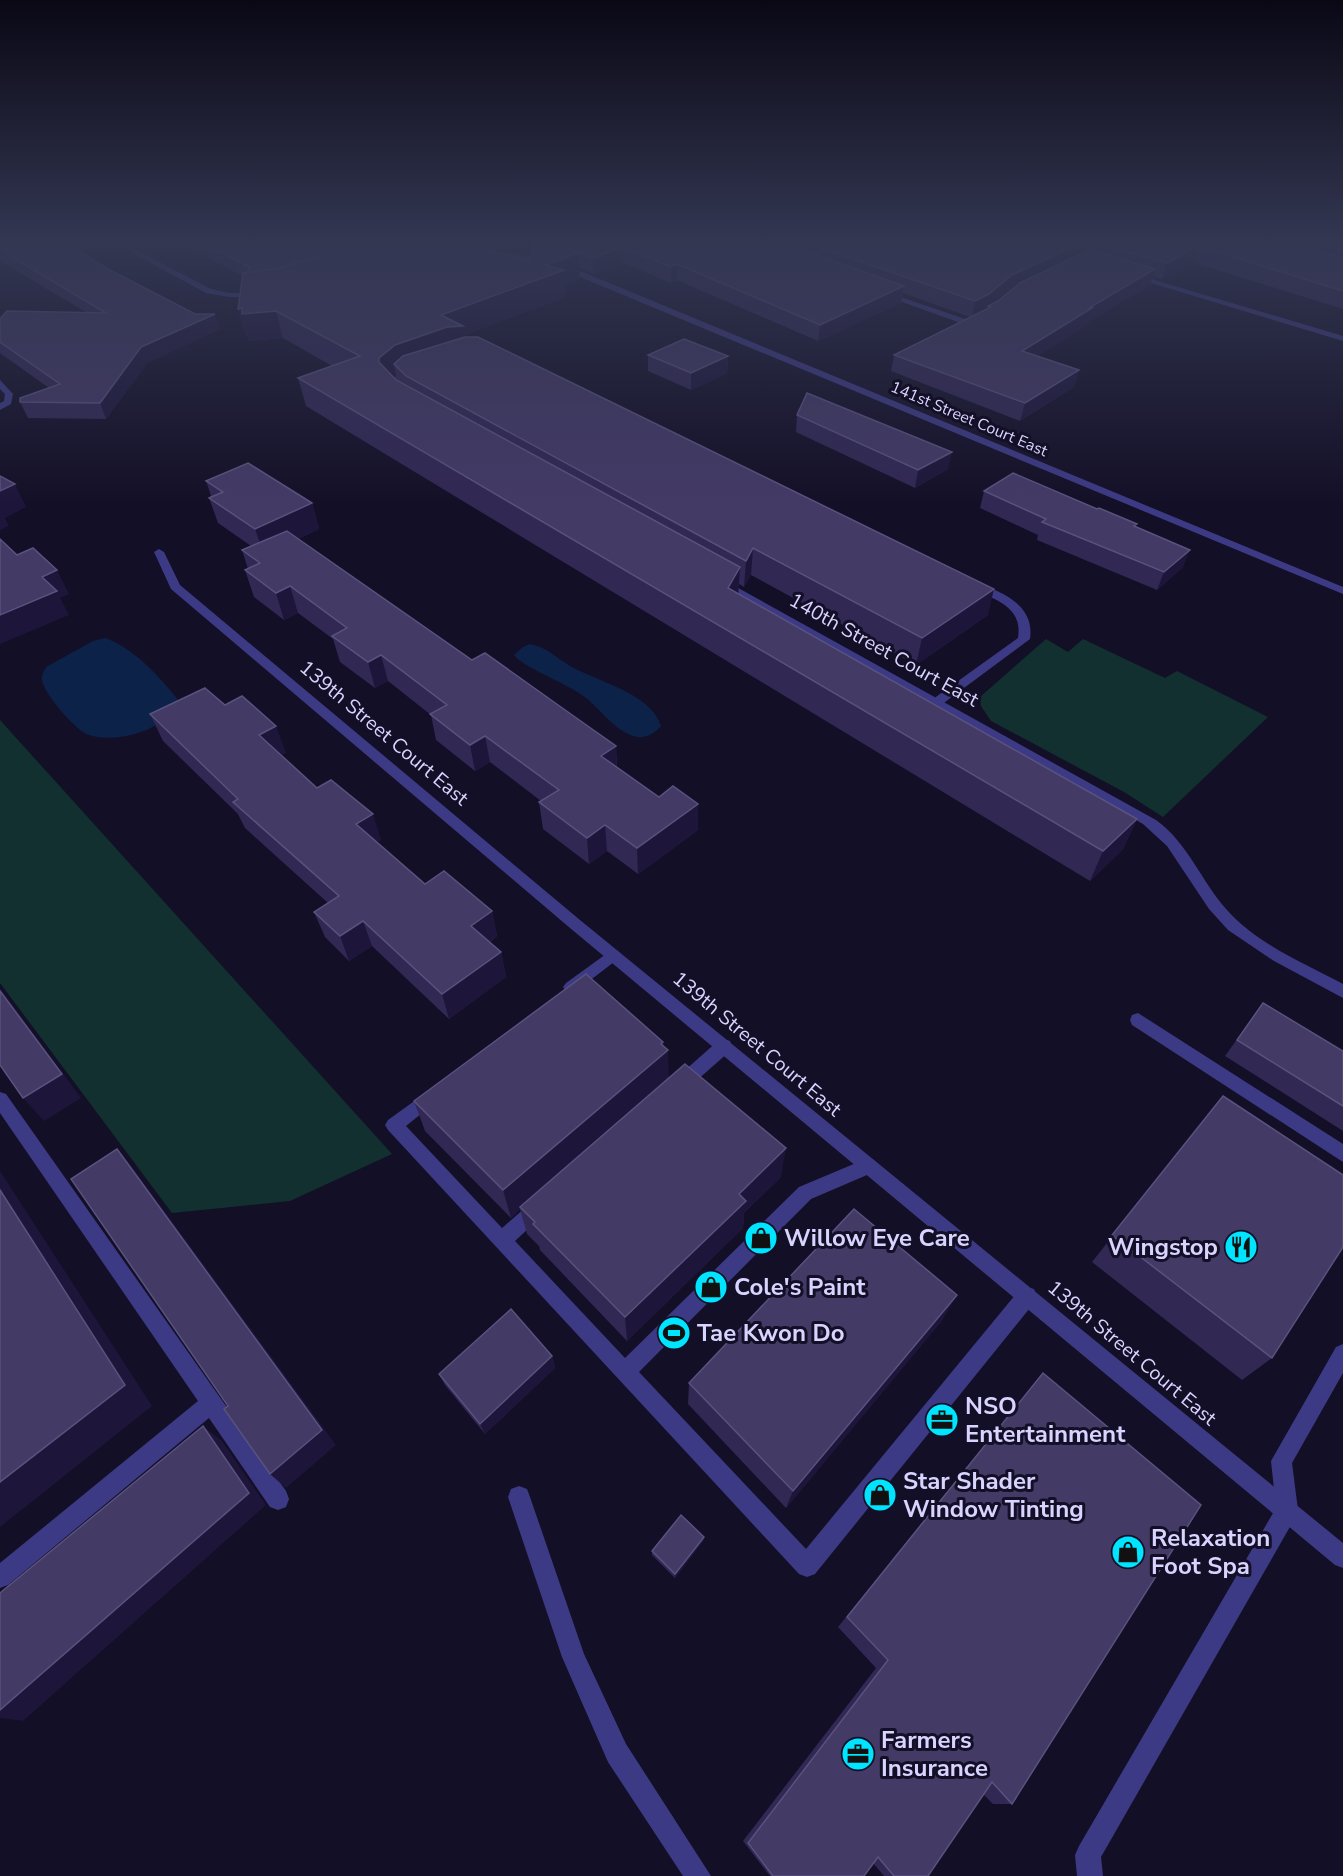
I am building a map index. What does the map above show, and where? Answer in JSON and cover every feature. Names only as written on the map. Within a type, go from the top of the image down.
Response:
[{"type":"street","name":"141st Street Court East","points":[[713,330],[1343,591]]},
{"type":"street","points":[[1312,330],[1343,339]]},
{"type":"street","points":[[0,383],[9,394],[8,402],[0,407]]},
{"type":"street","name":"139th Street Court East","points":[[159,552],[175,587],[613,955],[1343,1557]]},
{"type":"street","name":"140th Street Court East","points":[[708,573],[1137,814],[1162,832],[1184,858],[1204,892],[1224,918],[1253,940],[1343,992]]},
{"type":"street","points":[[937,702],[1024,639],[1028,628],[1025,617],[1014,606],[962,580]]},
{"type":"street","points":[[558,997],[613,955]]},
{"type":"street","points":[[1138,1020],[1343,1154]]},
{"type":"street","points":[[671,1093],[724,1046]]},
{"type":"street","points":[[449,1082],[394,1125],[807,1566],[1027,1296]]},
{"type":"street","points":[[0,1099],[278,1499]]},
{"type":"street","points":[[625,1372],[805,1192],[868,1166]]},
{"type":"street","points":[[502,1240],[555,1194]]},
{"type":"street","points":[[1090,1876],[1088,1855],[1287,1510],[1281,1461],[1343,1354]]},
{"type":"street","points":[[0,1577],[211,1402]]},
{"type":"street","points":[[519,1497],[574,1657],[617,1752],[698,1876]]},
{"type":"green space","points":[[1046,639],[1068,652],[1083,639],[1165,678],[1177,671],[1268,717],[1163,817],[1124,792],[991,721],[981,706],[980,697]]},
{"type":"green space","points":[[0,720],[392,1154],[290,1201],[172,1213],[0,983]]},
{"type":"water","points":[[105,638],[136,656],[155,673],[179,701],[169,717],[161,723],[141,732],[120,737],[89,735],[76,727],[48,694],[42,680],[46,667],[93,641]]},
{"type":"water","points":[[530,644],[541,647],[581,672],[635,696],[655,715],[661,726],[644,737],[637,737],[621,730],[582,695],[526,665],[514,655]]},
{"type":"building","points":[[0,330],[180,330],[141,347],[100,403],[20,402],[20,398],[60,384],[0,342]]},
{"type":"building","points":[[311,330],[440,330],[395,345],[379,358],[379,362],[396,380],[740,567],[728,588],[1137,819],[1103,851],[298,378],[360,356]]},
{"type":"building","points":[[945,330],[1057,330],[1022,351],[1079,370],[1025,403],[894,355]]},
{"type":"building","points":[[465,337],[478,337],[994,589],[922,638],[753,548],[746,561],[406,376],[394,364],[403,356]]},
{"type":"building","points":[[684,339],[728,356],[691,373],[648,355]]},
{"type":"building","points":[[807,393],[952,452],[918,470],[797,415]]},
{"type":"building","points":[[248,463],[312,503],[255,529],[209,498],[223,492],[206,481]]},
{"type":"building","points":[[1013,473],[1137,524],[1134,526],[1190,550],[1164,572],[1042,522],[1046,519],[984,491]]},
{"type":"building","points":[[0,476],[15,484],[0,491]]},
{"type":"building","points":[[287,531],[472,660],[485,653],[616,746],[601,756],[659,797],[673,786],[698,804],[637,848],[605,825],[587,838],[539,802],[559,790],[485,736],[470,745],[430,714],[447,705],[381,655],[368,662],[332,636],[347,628],[290,586],[276,593],[245,570],[260,563],[242,550]]},
{"type":"building","points":[[0,539],[17,555],[33,548],[57,570],[42,577],[57,591],[0,615]]},
{"type":"building","points":[[205,688],[225,705],[242,696],[276,726],[259,735],[317,788],[331,780],[373,814],[356,824],[425,884],[444,871],[492,911],[471,926],[501,952],[442,994],[363,921],[340,936],[314,912],[339,896],[233,802],[238,799],[150,714]]},
{"type":"building","points":[[586,974],[663,1042],[661,1044],[668,1050],[503,1190],[414,1101]]},
{"type":"building","points":[[0,991],[62,1074],[23,1098],[0,1065]]},
{"type":"building","points":[[1263,1003],[1343,1051],[1343,1106],[1237,1040]]},
{"type":"building","points":[[685,1064],[786,1148],[739,1194],[746,1201],[625,1317],[533,1224],[535,1222],[520,1207]]},
{"type":"building","points":[[1223,1096],[1343,1175],[1343,1247],[1272,1358],[1112,1235]]},
{"type":"building","points":[[117,1149],[322,1430],[270,1474],[224,1409],[228,1406],[71,1179]]},
{"type":"building","points":[[0,1190],[125,1385],[0,1482]]},
{"type":"building","points":[[854,1209],[957,1295],[793,1491],[689,1383]]},
{"type":"building","points":[[511,1309],[552,1356],[480,1424],[439,1374]]},
{"type":"building","points":[[1043,1373],[1201,1505],[1012,1804],[992,1782],[928,1876],[894,1876],[878,1857],[864,1876],[773,1876],[748,1843],[888,1660],[847,1617]]},
{"type":"building","points":[[203,1426],[249,1493],[0,1710],[0,1593]]},
{"type":"building","points":[[681,1515],[704,1537],[675,1574],[652,1551]]},
{"type":"place","name":"Willow Eye Care","points":[[761,1238]]},
{"type":"place","name":"Wingstop","points":[[1241,1247]]},
{"type":"place","name":"Cole's Paint","points":[[711,1287]]},
{"type":"place","name":"Tae Kwon Do","points":[[674,1333]]},
{"type":"place","name":"NSO Entertainment","points":[[942,1420]]},
{"type":"place","name":"Star Shader Window Tinting","points":[[880,1495]]},
{"type":"place","name":"Relaxation Foot Spa","points":[[1128,1552]]},
{"type":"place","name":"Farmers Insurance","points":[[858,1754]]}]
